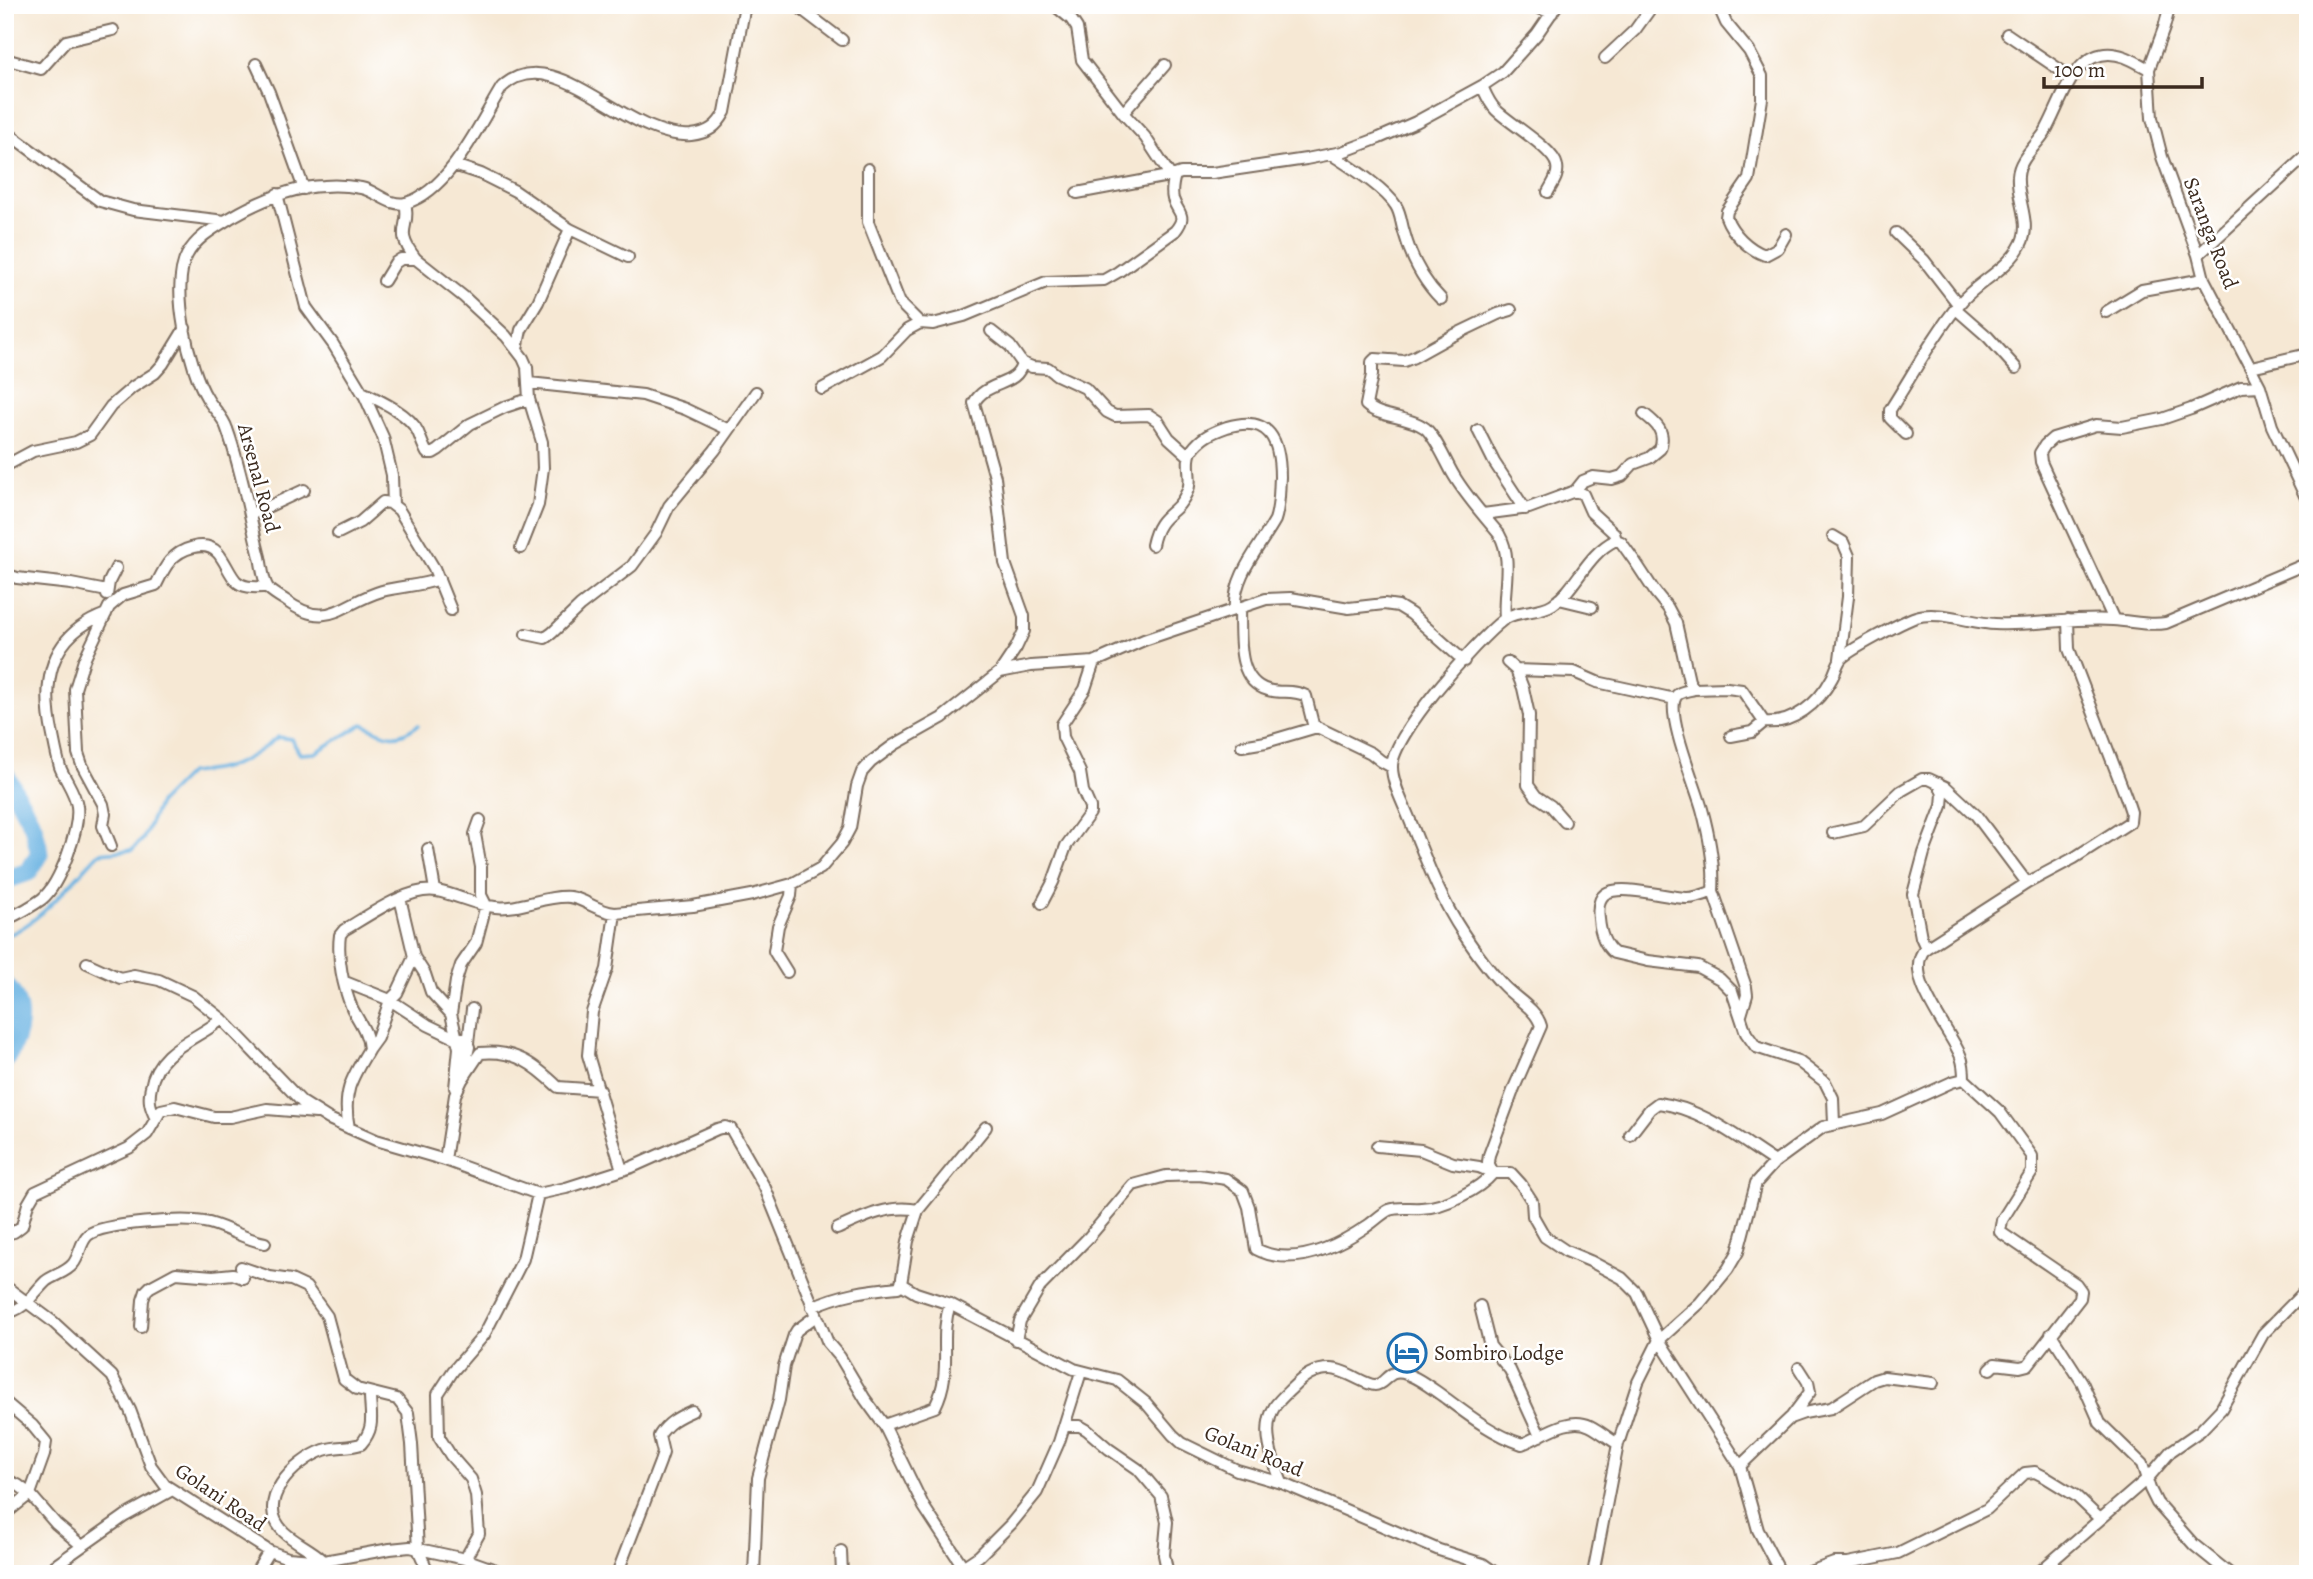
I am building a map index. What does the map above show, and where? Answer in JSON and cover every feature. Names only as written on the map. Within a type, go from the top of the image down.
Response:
[{"type":"street","points":[[521,548],[538,505],[543,476],[542,442],[529,399],[527,367],[517,349],[464,296],[416,259],[403,237],[407,212],[405,203],[428,192],[454,165],[502,87],[509,80],[529,73],[557,77],[640,124],[677,135],[710,131],[718,125],[725,112],[745,5]]},
{"type":"street","points":[[796,5],[842,40]]},
{"type":"street","points":[[822,389],[882,356],[907,330],[920,323],[933,324],[964,316],[1046,282],[1104,280],[1175,231],[1182,223],[1182,216],[1173,198],[1173,175],[1082,60],[1077,28],[1071,19],[1054,5]]},
{"type":"street","points":[[1077,193],[1181,173],[1212,173],[1331,154],[1379,138],[1416,122],[1503,72],[1520,55],[1554,9],[1531,5]]},
{"type":"street","points":[[1605,58],[1635,30],[1653,5]]},
{"type":"street","points":[[1718,5],[1726,23],[1749,51],[1762,76],[1762,99],[1749,179],[1727,211],[1726,217],[1735,233],[1765,255],[1778,248],[1786,234]]},
{"type":"street","name":"Saranga Road","points":[[2170,5],[2148,69],[2152,118],[2162,157],[2198,255],[2204,279],[2260,386],[2273,426],[2308,502]]},
{"type":"street","points":[[5,59],[41,69],[66,41],[114,30]]},
{"type":"street","points":[[2007,34],[2072,78]]},
{"type":"street","points":[[1906,433],[1890,418],[1890,410],[1930,343],[1957,307],[2008,260],[2022,243],[2025,224],[2018,193],[2019,167],[2046,130],[2072,78],[2087,60],[2104,55],[2123,56],[2148,69]]},
{"type":"street","points":[[256,64],[304,189]]},
{"type":"street","points":[[1123,113],[1165,65]]},
{"type":"street","points":[[1482,86],[1489,102],[1497,111],[1550,154],[1557,164],[1557,176],[1548,192]]},
{"type":"street","points":[[5,131],[100,201],[133,210],[225,221]]},
{"type":"street","points":[[1331,154],[1393,202],[1400,213],[1404,234],[1421,277],[1441,299]]},
{"type":"street","points":[[2198,255],[2308,154]]},
{"type":"street","points":[[454,165],[481,174],[515,191],[570,229],[628,257]]},
{"type":"street","points":[[868,169],[868,222],[900,303],[920,323]]},
{"type":"street","name":"Arsenal Road","points":[[267,587],[226,426],[206,398],[185,328],[179,287],[186,257],[201,238],[225,221],[277,194],[327,186],[362,188],[390,202],[405,203]]},
{"type":"street","points":[[277,194],[306,307],[333,344],[376,419],[388,454],[393,505]]},
{"type":"street","points":[[517,349],[521,330],[538,302],[570,229]]},
{"type":"street","points":[[1896,233],[1924,260],[1957,307],[2015,368]]},
{"type":"street","points":[[384,281],[395,263],[401,259],[416,259]]},
{"type":"street","points":[[2106,312],[2143,290],[2204,279]]},
{"type":"street","points":[[1505,618],[1503,604],[1507,572],[1502,541],[1451,471],[1426,429],[1373,410],[1366,405],[1366,400],[1372,362],[1375,359],[1404,361],[1468,328],[1511,310]]},
{"type":"street","points":[[5,466],[33,450],[76,442],[90,435],[111,406],[163,364],[185,328]]},
{"type":"street","points":[[991,331],[1010,346],[1022,363],[1048,368],[1056,376],[1084,388],[1107,412],[1115,416],[1149,415],[1158,421],[1169,438],[1189,456],[1189,489],[1177,507],[1160,522],[1152,545]]},
{"type":"street","points":[[2251,367],[2308,354]]},
{"type":"street","points":[[369,1049],[367,1036],[353,1010],[345,982],[340,957],[340,934],[400,898],[435,890],[486,905],[514,907],[566,897],[615,913],[693,906],[792,884],[821,868],[842,843],[850,828],[862,772],[894,745],[942,718],[1000,672],[1024,631],[1024,616],[1005,564],[995,477],[974,403],[986,389],[1016,377],[1022,363]]},
{"type":"street","points":[[529,383],[643,395],[685,409],[727,429]]},
{"type":"street","points":[[2114,620],[2041,462],[2040,453],[2053,438],[2096,425],[2122,427],[2162,419],[2241,387],[2260,386]]},
{"type":"street","points":[[362,392],[383,401],[408,421],[417,430],[427,453],[439,450],[470,424],[529,399]]},
{"type":"street","points":[[526,634],[545,638],[552,634],[580,606],[632,566],[656,533],[669,506],[715,450],[727,429],[756,392]]},
{"type":"street","points":[[1483,514],[1525,509],[1575,491],[1583,481],[1593,477],[1612,479],[1622,476],[1633,464],[1649,458],[1660,449],[1661,430],[1644,414]]},
{"type":"street","points":[[1189,456],[1209,434],[1233,426],[1254,425],[1264,428],[1276,442],[1280,468],[1278,511],[1240,581],[1234,600],[1238,608],[1244,667],[1253,682],[1268,690],[1299,692],[1306,696],[1313,724],[1371,752],[1392,767]]},
{"type":"street","points":[[1478,430],[1494,462],[1525,509]]},
{"type":"street","points":[[250,515],[304,490]]},
{"type":"street","points":[[1575,491],[1583,494],[1591,512],[1615,533],[1616,540]]},
{"type":"street","points":[[338,533],[360,522],[383,502],[393,505],[399,510],[439,579],[452,610]]},
{"type":"street","points":[[1731,736],[1752,732],[1764,722],[1783,720],[1809,708],[1831,680],[1840,659],[1848,597],[1849,556],[1843,542],[1833,536]]},
{"type":"street","points":[[1493,1173],[1488,1162],[1489,1155],[1541,1026],[1539,1019],[1503,986],[1475,952],[1449,912],[1399,792],[1392,767],[1398,744],[1443,682],[1505,618],[1544,609],[1559,598],[1587,563],[1616,540]]},
{"type":"street","points":[[1616,540],[1621,542],[1676,622],[1689,681],[1694,689]]},
{"type":"street","points":[[5,920],[44,897],[68,858],[76,825],[77,802],[60,767],[50,723],[47,690],[55,657],[69,638],[89,620],[108,610],[123,595],[156,585],[171,559],[198,546],[211,547],[218,553],[237,582],[251,588],[267,587],[309,614],[326,615],[343,609],[362,597],[439,579]]},
{"type":"street","points":[[1840,659],[1903,623],[1925,615],[1994,624],[2034,625],[2068,620],[2114,620],[2153,625],[2166,623],[2308,563]]},
{"type":"street","points":[[111,846],[103,826],[103,804],[78,753],[75,689],[84,660],[108,610],[107,591],[116,568]]},
{"type":"street","points":[[6,576],[107,591]]},
{"type":"street","points":[[1000,672],[1031,666],[1094,662],[1143,640],[1238,608],[1266,599],[1290,598],[1349,608],[1384,604],[1398,606],[1411,614],[1464,661]]},
{"type":"street","points":[[1559,598],[1592,607]]},
{"type":"street","points":[[1990,1369],[1995,1364],[2020,1367],[2028,1365],[2080,1298],[2080,1287],[2000,1232],[2002,1220],[2032,1172],[2032,1156],[2000,1112],[1964,1079],[1962,1060],[1936,1016],[1921,979],[1919,962],[1926,948],[2027,883],[2130,822],[2126,797],[2069,649],[2068,620]]},
{"type":"street","points":[[1042,903],[1054,882],[1066,846],[1090,813],[1080,772],[1063,737],[1062,724],[1085,689],[1094,662]]},
{"type":"street","points":[[1566,822],[1551,806],[1536,796],[1528,785],[1529,715],[1523,688],[1511,666],[1574,672],[1597,682],[1675,699]]},
{"type":"street","points":[[1741,1015],[1746,986],[1713,891],[1710,845],[1673,712],[1675,699],[1679,693],[1694,689],[1742,690],[1764,722]]},
{"type":"street","points":[[1242,746],[1317,727]]},
{"type":"street","points":[[1833,834],[1864,826],[1901,791],[1922,779],[1939,783],[1976,814],[2027,883]]},
{"type":"street","points":[[1926,948],[1918,925],[1913,894],[1924,853],[1942,806],[1943,794],[1939,783]]},
{"type":"street","points":[[452,1020],[456,981],[461,965],[475,943],[486,905],[481,895],[481,867],[475,834],[480,820]]},
{"type":"street","points":[[428,849],[428,862],[435,890]]},
{"type":"street","points":[[787,972],[774,951],[778,926],[791,896],[792,884]]},
{"type":"street","points":[[1713,891],[1688,898],[1620,890],[1606,893],[1600,900],[1600,931],[1609,950],[1614,953],[1648,961],[1698,967],[1720,979],[1732,990],[1746,1033],[1756,1047],[1798,1061],[1825,1082],[1833,1098],[1834,1124]]},
{"type":"street","points":[[400,898],[414,957],[425,974],[431,992],[442,1003],[463,1042],[462,1080]]},
{"type":"street","points":[[615,913],[607,969],[592,1012],[589,1055],[622,1170]]},
{"type":"street","points":[[349,1128],[345,1110],[347,1092],[377,1038],[390,1000],[397,993],[414,957]]},
{"type":"street","points":[[87,963],[120,978],[134,975],[168,983],[193,996],[222,1019],[288,1090],[317,1113],[376,1140],[444,1160],[538,1194],[558,1191],[622,1170],[716,1129],[731,1129],[765,1188],[828,1343],[840,1357],[884,1426],[924,1507],[966,1570],[1011,1524],[1037,1492],[1065,1426],[1081,1372]]},
{"type":"street","points":[[345,982],[390,1000],[428,1025],[463,1042]]},
{"type":"street","points":[[444,1160],[463,1042],[471,1027],[472,1009]]},
{"type":"street","points":[[156,1119],[149,1100],[158,1066],[178,1047],[222,1019]]},
{"type":"street","points":[[454,1095],[481,1053],[490,1052],[527,1060],[558,1087],[600,1090]]},
{"type":"street","points":[[1593,1574],[1618,1444],[1638,1382],[1659,1339],[1700,1303],[1728,1269],[1738,1252],[1756,1183],[1775,1162],[1816,1132],[1834,1124],[1882,1114],[1964,1079]]},
{"type":"street","points":[[1630,1135],[1658,1103],[1672,1104],[1719,1125],[1775,1162]]},
{"type":"street","points":[[5,1234],[22,1226],[27,1204],[35,1192],[141,1141],[160,1110],[175,1107],[214,1117],[230,1117],[267,1109],[317,1113]]},
{"type":"street","points":[[754,1574],[758,1478],[779,1400],[784,1366],[794,1335],[814,1312],[843,1295],[898,1287],[901,1284],[908,1241],[918,1210],[986,1127]]},
{"type":"street","points":[[1377,1146],[1421,1150],[1453,1163],[1479,1167],[1493,1173],[1511,1173],[1532,1201],[1533,1216],[1545,1237],[1566,1251],[1622,1279],[1637,1293],[1659,1339],[1740,1466],[1758,1530],[1781,1574]]},
{"type":"street","points":[[1016,1340],[1020,1321],[1040,1287],[1133,1185],[1166,1176],[1199,1175],[1226,1179],[1243,1191],[1250,1207],[1256,1249],[1268,1255],[1286,1256],[1312,1254],[1344,1240],[1385,1212],[1397,1208],[1423,1209],[1455,1198],[1484,1184],[1493,1173]]},
{"type":"street","points":[[465,1559],[479,1534],[476,1495],[471,1479],[439,1437],[438,1394],[453,1371],[484,1335],[523,1259],[538,1194]]},
{"type":"street","points":[[837,1229],[880,1211],[896,1208],[918,1210]]},
{"type":"street","points":[[5,1313],[15,1311],[28,1303],[50,1279],[74,1264],[86,1237],[98,1230],[140,1223],[196,1221],[206,1222],[248,1240],[265,1243]]},
{"type":"street","points":[[141,1327],[146,1291],[176,1273],[213,1276],[242,1273],[291,1280],[306,1287],[327,1316],[344,1379],[370,1394],[397,1399],[408,1413],[418,1549],[429,1574]]},
{"type":"street","name":"Golani Road","points":[[901,1284],[916,1293],[950,1304],[1081,1372],[1116,1380],[1146,1403],[1182,1443],[1237,1470],[1282,1483],[1439,1550],[1483,1564],[1497,1574]]},
{"type":"street","name":"Golani Road","points":[[5,1286],[87,1352],[112,1376],[130,1410],[151,1466],[159,1478],[172,1490],[268,1551],[288,1558],[324,1561],[390,1549],[418,1549],[465,1559],[507,1574]]},
{"type":"street","points":[[2038,1574],[2148,1478],[2171,1451],[2200,1431],[2221,1409],[2263,1334],[2308,1288]]},
{"type":"street","points":[[884,1426],[935,1407],[946,1373],[945,1329],[950,1304]]},
{"type":"street","points":[[1480,1306],[1490,1346],[1510,1370],[1540,1436]]},
{"type":"street","points":[[2051,1334],[2082,1382],[2100,1423],[2142,1464],[2157,1503],[2179,1530],[2230,1574]]},
{"type":"street","points":[[1740,1466],[1790,1419],[1810,1392],[1808,1382],[1799,1368]]},
{"type":"street","points":[[1282,1483],[1269,1441],[1268,1420],[1275,1406],[1304,1376],[1317,1370],[1332,1369],[1352,1374],[1374,1385],[1391,1374],[1404,1373],[1422,1382],[1473,1418],[1522,1444],[1566,1424],[1580,1423],[1589,1425],[1618,1444]]},
{"type":"street","points":[[1790,1419],[1804,1413],[1831,1408],[1864,1385],[1884,1377],[1933,1383]]},
{"type":"street","points":[[333,1574],[312,1550],[286,1534],[278,1525],[272,1505],[288,1475],[302,1462],[323,1451],[361,1444],[369,1435],[372,1424],[370,1394]]},
{"type":"street","points":[[5,1402],[46,1441],[44,1455],[30,1494],[5,1514]]},
{"type":"street","points":[[617,1574],[663,1453],[659,1436],[663,1428],[673,1420],[692,1411]]},
{"type":"street","points":[[1065,1426],[1080,1426],[1087,1430],[1138,1469],[1161,1496],[1167,1522],[1164,1555],[1168,1574]]},
{"type":"street","points":[[1804,1574],[1834,1563],[1848,1563],[1898,1553],[1987,1509],[2025,1474],[2035,1472],[2076,1496],[2099,1518]]},
{"type":"street","points":[[5,1479],[30,1494],[68,1536],[81,1545]]},
{"type":"street","points":[[43,1574],[125,1516],[172,1490]]},
{"type":"street","points":[[841,1550],[842,1574]]},
{"type":"street","points":[[255,1574],[268,1551]]},
{"type":"waterway","points":[[5,936],[18,931],[43,912],[99,853],[132,850],[143,839],[159,803],[189,773],[216,770],[236,764],[278,737],[291,739],[300,754],[315,753],[363,724],[391,735],[403,734],[418,725]]},
{"type":"waterway","points":[[5,774],[33,826],[40,854],[28,872],[5,880]]},
{"type":"waterway","points":[[5,985],[12,994],[18,1012],[17,1032],[5,1060]]},
{"type":"place","name":"Sombiro Lodge","points":[[1407,1353]]}]
